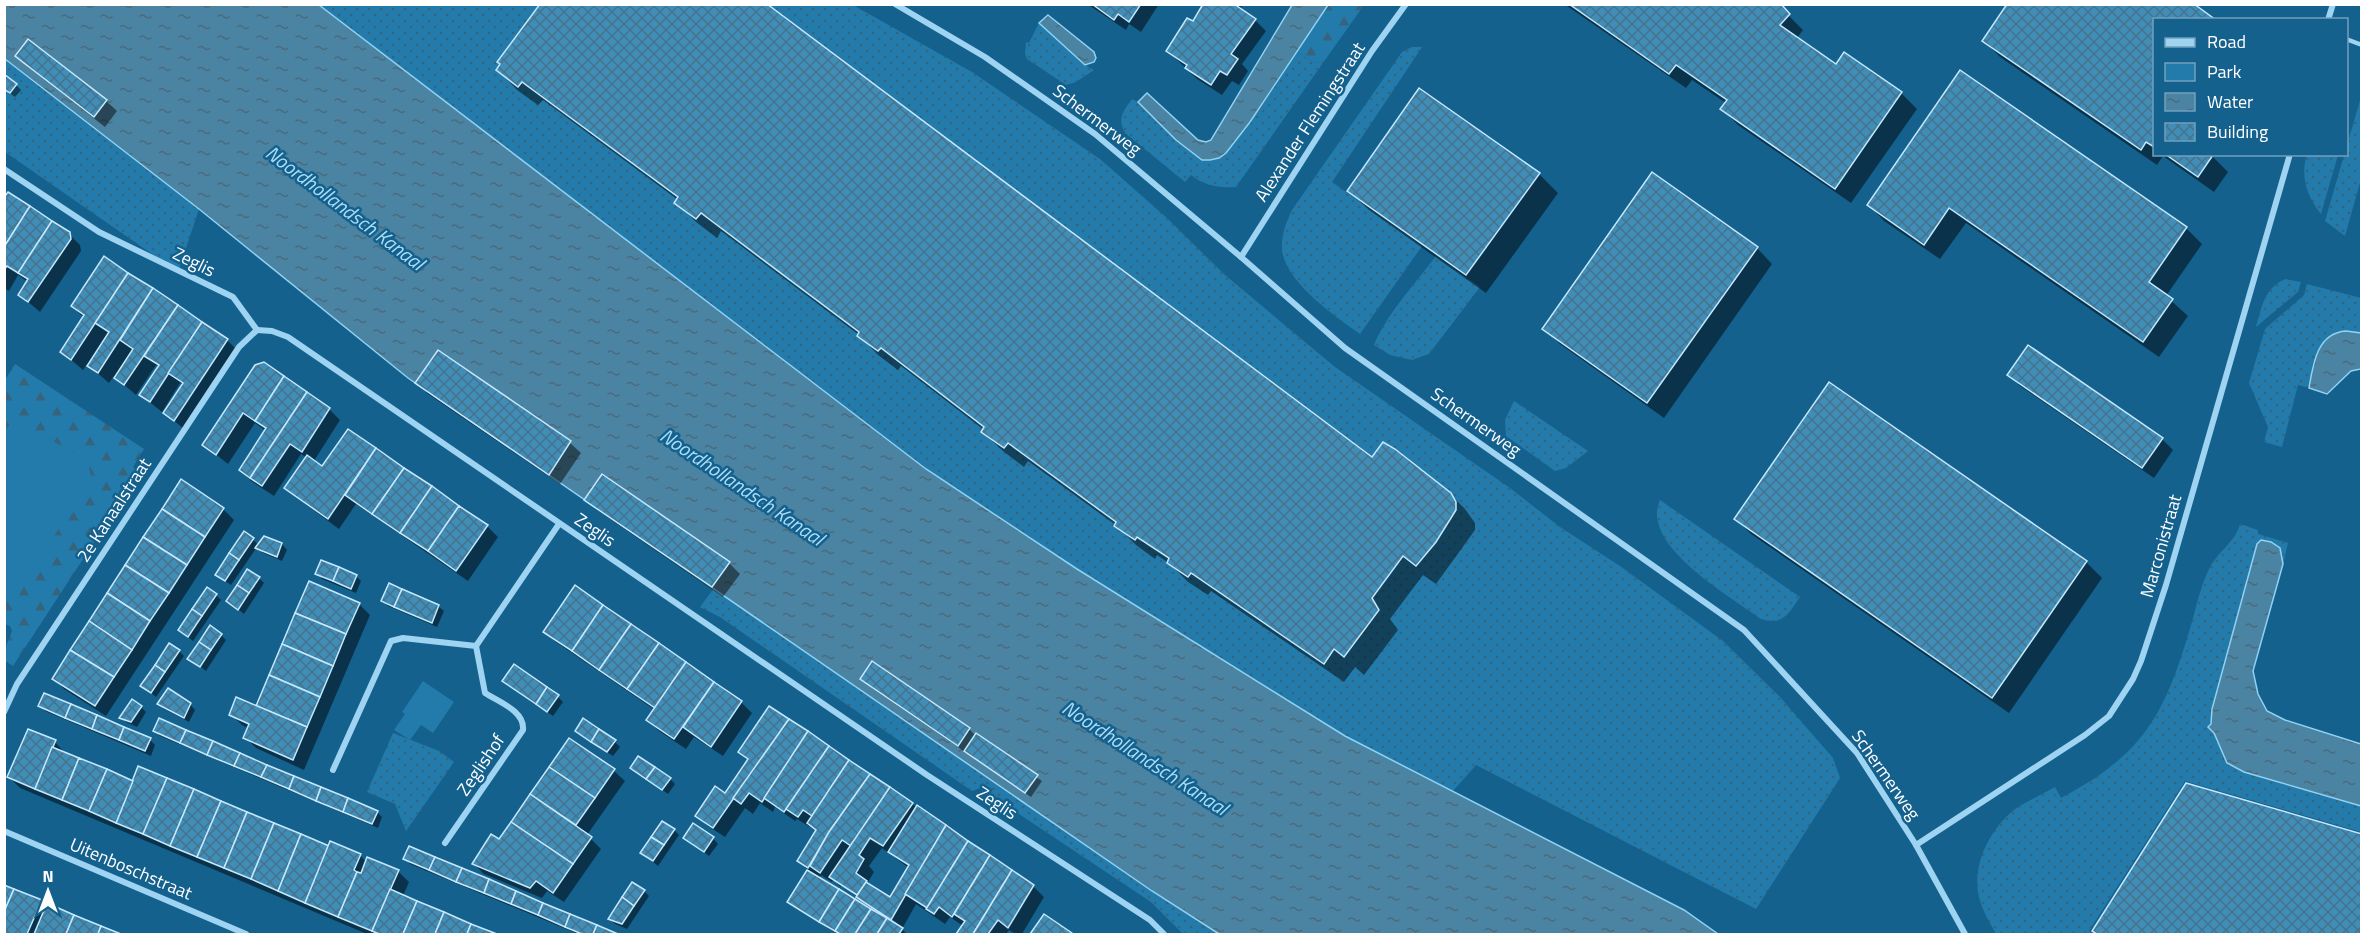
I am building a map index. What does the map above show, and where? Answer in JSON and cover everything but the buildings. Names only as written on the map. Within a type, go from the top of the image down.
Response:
[{"type":"street","name":"Schermerweg","points":[[895,4],[985,57],[1095,134],[1345,348],[1744,630],[1857,753],[1916,845],[1965,934]]},
{"type":"street","name":"Alexander Flemingstraat","points":[[1241,257],[1372,51],[1406,4]]},
{"type":"street","name":"Marconistraat","points":[[1916,845],[2109,716],[2133,680],[2166,585],[2289,156]]},
{"type":"street","name":"Zeglis","points":[[4,169],[99,232],[233,297],[257,330],[272,331],[288,337],[927,775],[1150,920],[1164,934]]},
{"type":"street","name":"2e Kanaalstraat","points":[[4,712],[17,684],[233,356],[257,330]]},
{"type":"street","points":[[333,770],[391,641],[403,638],[476,646],[559,524]]},
{"type":"street","name":"Zeglishof","points":[[445,843],[523,730],[524,722],[520,715],[484,693],[476,646]]},
{"type":"street","name":"Uitenboschstraat","points":[[4,831],[246,934]]},
{"type":"green space","points":[[319,5],[853,5],[972,72],[1100,159],[1167,218],[1225,275],[1335,367],[1510,488],[1560,527],[1620,566],[1723,641],[1780,697],[1833,758],[1840,778],[1756,909],[1476,765],[1453,791],[1345,736],[1077,569],[926,469]]},
{"type":"green space","points":[[1328,5],[1364,5],[1325,60],[1315,63],[1296,52]]},
{"type":"green space","points":[[1039,23],[1085,65],[1094,70],[1076,82],[1066,85],[1027,59],[1026,42],[1029,43]]},
{"type":"green space","points":[[1412,47],[1422,47],[1332,182],[1422,246],[1360,334],[1313,298],[1292,275],[1282,250],[1283,234],[1292,210],[1402,52]]},
{"type":"green space","points":[[1296,52],[1315,63],[1325,60],[1236,187],[1212,186],[1191,175],[1185,182],[1125,133],[1121,119],[1132,99],[1138,102],[1176,140],[1206,160],[1226,154]]},
{"type":"green space","points":[[4,59],[199,209],[178,272],[5,152]]},
{"type":"green space","points":[[2361,97],[2361,179],[2345,236],[2325,221],[2344,156],[2348,156],[2348,142]]},
{"type":"green space","points":[[2306,156],[2338,156],[2321,214],[2306,186]]},
{"type":"green space","points":[[1436,256],[1480,287],[1429,354],[1412,360],[1390,355],[1374,345],[1394,310]]},
{"type":"green space","points":[[2285,279],[2301,282],[2298,292],[2256,327],[2268,293]]},
{"type":"green space","points":[[2307,284],[2361,298],[2361,333],[2346,331],[2313,362],[2309,388],[2298,385],[2282,447],[2264,442],[2268,427],[2249,383],[2265,329],[2304,295]]},
{"type":"green space","points":[[15,364],[144,449],[133,467],[140,472],[13,666],[5,661],[5,649],[12,631],[10,626],[5,624],[5,582],[9,584],[9,425],[5,432],[5,380]]},
{"type":"green space","points":[[1514,401],[1588,451],[1566,468],[1555,471],[1506,436],[1505,420]]},
{"type":"green space","points":[[17,420],[87,461],[92,479],[26,578],[9,584],[4,582],[4,432]]},
{"type":"green space","points":[[1660,500],[1800,597],[1789,613],[1775,621],[1761,619],[1692,568],[1675,552],[1663,534],[1657,517]]},
{"type":"green space","points":[[2240,524],[2258,530],[2258,534],[2288,543],[2283,564],[2280,548],[2271,542],[2261,540],[2257,544],[2212,708],[2213,732],[2227,762],[2244,771],[2361,806],[2361,832],[2185,781],[2089,931],[2093,934],[1996,934],[1981,903],[1977,880],[1982,856],[1993,833],[2000,823],[2018,807],[2055,787],[2061,798],[2111,767],[2145,732],[2169,690],[2209,569],[2234,537]]},
{"type":"green space","points":[[714,588],[1152,891],[1218,934],[1183,934],[1151,902],[980,788],[972,791],[720,617],[700,607]]},
{"type":"green space","points":[[423,681],[454,702],[433,733],[421,725],[410,740],[394,730],[405,714],[402,712]]},
{"type":"green space","points":[[393,733],[439,751],[454,762],[406,831],[395,804],[367,792]]},
{"type":"water","name":"Noordhollandsch Kanaal","points":[[4,5],[319,5],[926,469],[1077,569],[1345,736],[1684,910],[1718,934],[1219,934],[1152,891],[408,378],[199,209],[5,59]]},
{"type":"water","points":[[1292,5],[1328,5],[1250,122],[1226,153],[1219,158],[1202,160],[1176,140],[1138,102],[1147,93],[1198,140],[1206,142],[1211,140]]},
{"type":"water","points":[[1048,15],[1094,52],[1096,58],[1094,62],[1085,65],[1039,23]]},
{"type":"water","points":[[2346,331],[2361,333],[2361,369],[2351,371],[2327,394],[2309,388],[2318,351],[2329,337]]},
{"type":"water","points":[[2261,540],[2271,542],[2280,548],[2283,564],[2253,671],[2258,694],[2267,711],[2285,720],[2361,744],[2361,806],[2244,772],[2227,763],[2214,733],[2208,727],[2211,724],[2212,709],[2257,544]]}]
